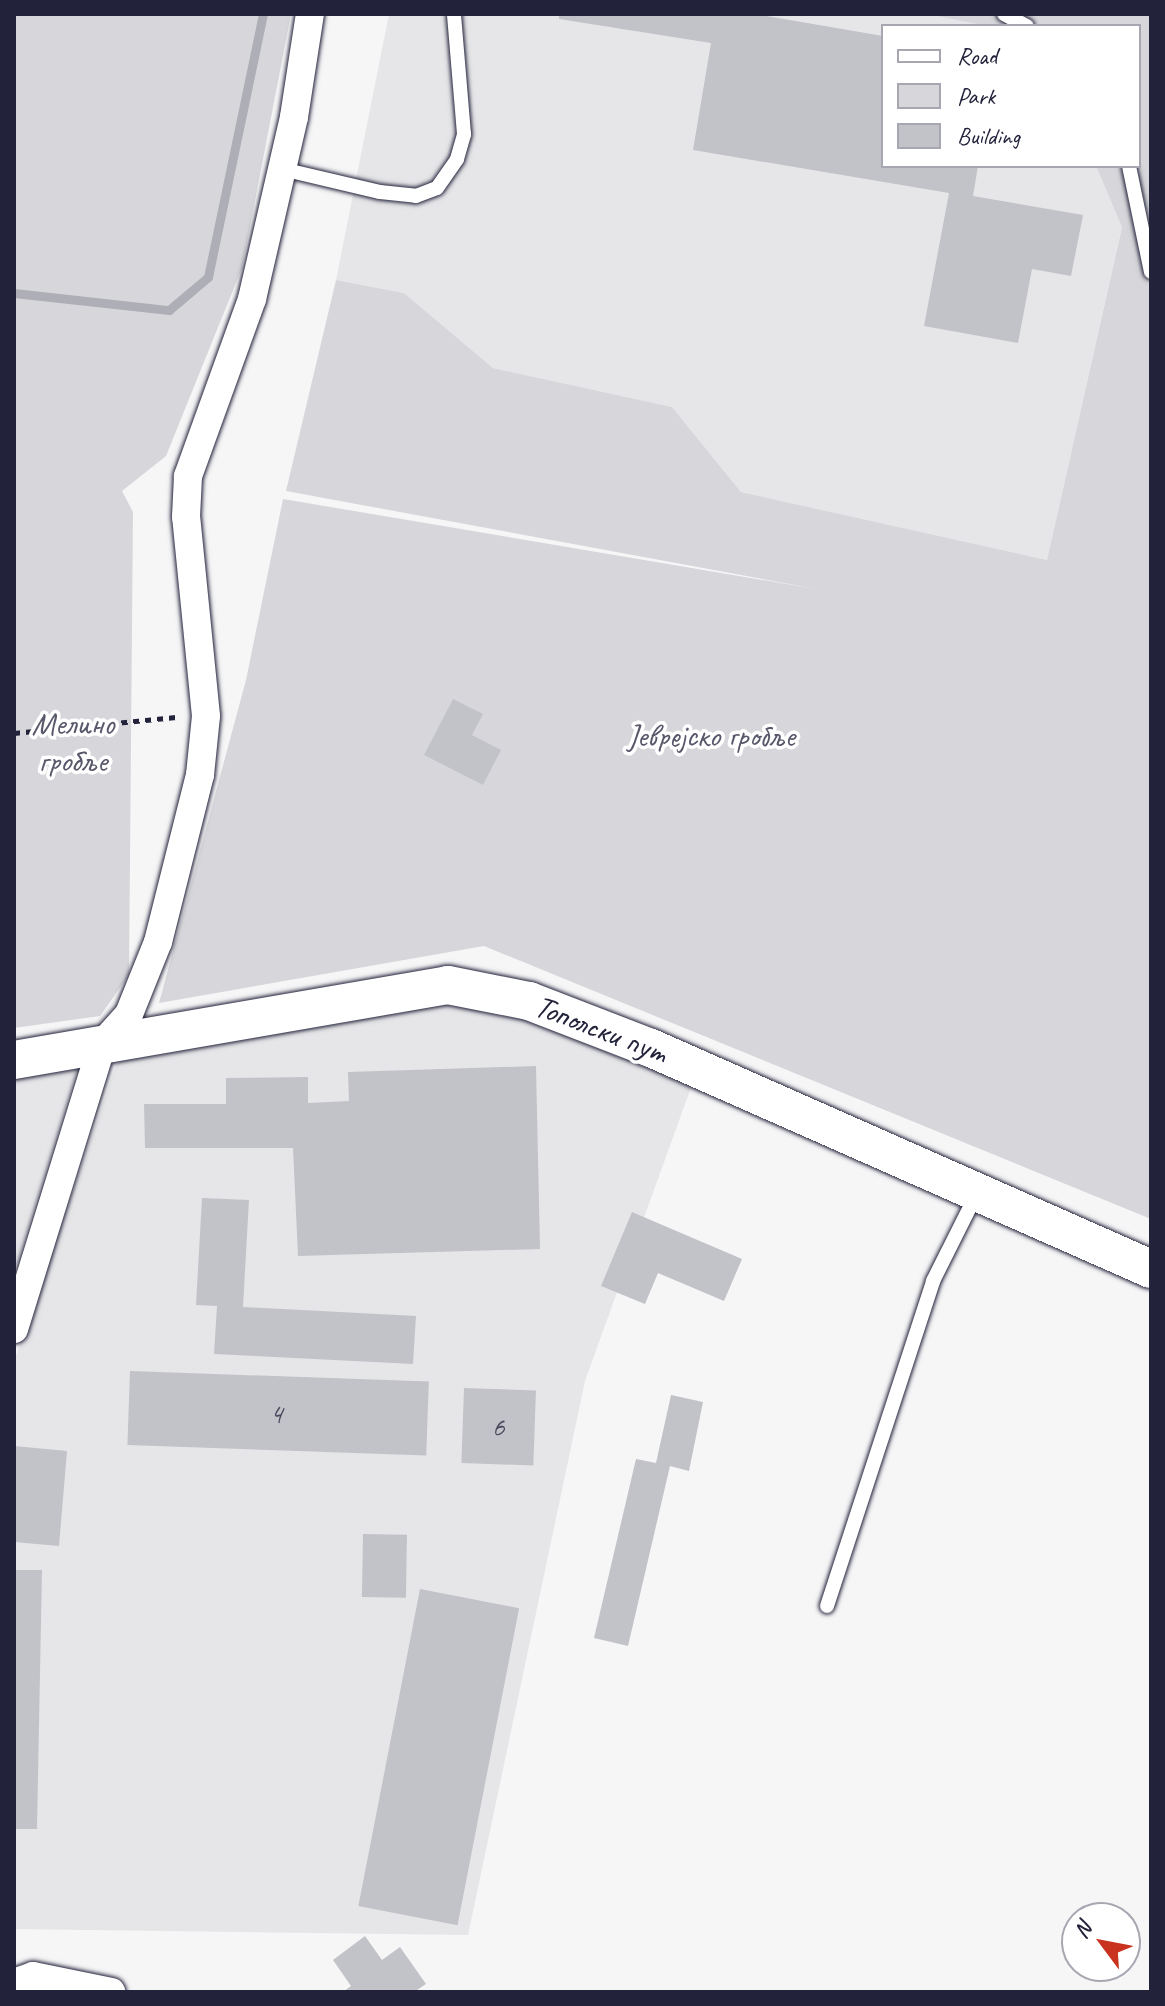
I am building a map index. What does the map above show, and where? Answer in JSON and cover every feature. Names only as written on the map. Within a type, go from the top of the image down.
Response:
[{"type":"street","points":[[14,1329],[102,1044],[129,1014],[158,942],[200,775],[206,716],[186,517],[188,476],[252,299],[282,169],[310,14]]},
{"type":"street","name":"Тополски пут","points":[[14,1060],[448,985],[529,1001],[651,1048],[845,1129],[1151,1269]]},
{"type":"street","points":[[14,1983],[33,1976],[111,1992]]},
{"type":"lane","points":[[282,169],[380,192],[416,196],[437,188],[457,159],[464,134],[454,14]]},
{"type":"lane","points":[[1004,14],[1023,24]]},
{"type":"lane","points":[[1129,168],[1151,272]]},
{"type":"lane","points":[[827,1606],[933,1281],[977,1192]]},
{"type":"path","points":[[14,733],[111,719],[206,716]]},
{"type":"shaded area","points":[[389,14],[927,14],[976,24],[881,24],[881,168],[1097,168],[1122,226],[1047,560],[741,492],[672,407],[493,368],[404,293],[336,280]]},
{"type":"shaded area","points":[[431,1003],[521,1013],[693,1082],[585,1381],[468,1935],[14,1929],[16,1356],[119,1057]]},
{"type":"shaded area","points":[[78,1066],[14,1273],[14,1078]]},
{"type":"green space","name":"Мелино гробље","points":[[14,14],[291,14],[242,268],[166,456],[122,491],[133,512],[129,975],[100,1016],[14,1028]]},
{"type":"green space","name":"Јеврејско гробље","points":[[927,14],[1151,14],[1151,1219],[484,946],[159,1003],[246,680],[283,499],[822,590],[286,491],[336,280],[404,293],[493,368],[672,407],[741,492],[1047,560],[1122,227],[1097,168],[1141,168],[1141,24],[976,24]]},
{"type":"building","points":[[559,14],[754,14],[881,36],[881,168],[978,168],[973,196],[1083,215],[1071,276],[1032,269],[1018,343],[924,326],[949,193],[693,150],[711,43],[559,19]]},
{"type":"building","points":[[453,699],[483,714],[472,735],[501,750],[483,785],[424,755]]},
{"type":"building","points":[[536,1066],[540,1249],[298,1256],[293,1148],[145,1148],[144,1104],[226,1104],[226,1078],[308,1077],[308,1103],[349,1101],[348,1072]]},
{"type":"building","points":[[202,1198],[249,1200],[243,1307],[416,1316],[413,1364],[214,1354],[217,1306],[196,1305]]},
{"type":"building","points":[[632,1212],[742,1259],[724,1301],[658,1273],[645,1304],[601,1286]]},
{"type":"building","points":[[130,1371],[429,1381],[426,1455],[127,1445]]},
{"type":"building","points":[[464,1388],[536,1391],[533,1465],[461,1463]]},
{"type":"building","points":[[671,1395],[703,1402],[689,1471],[670,1466],[628,1646],[594,1638],[636,1459],[656,1463]]},
{"type":"building","points":[[14,1446],[67,1451],[59,1546],[14,1542]]},
{"type":"building","points":[[363,1534],[407,1535],[406,1598],[362,1597]]},
{"type":"building","points":[[14,1570],[42,1570],[37,1829],[14,1829]]},
{"type":"building","points":[[420,1589],[519,1608],[458,1925],[358,1906]]},
{"type":"building","points":[[365,1936],[382,1960],[400,1947],[426,1984],[414,1992],[343,1992],[351,1986],[333,1960]]},
{"type":"waterway","points":[[14,293],[169,310],[208,277],[263,14]]}]
